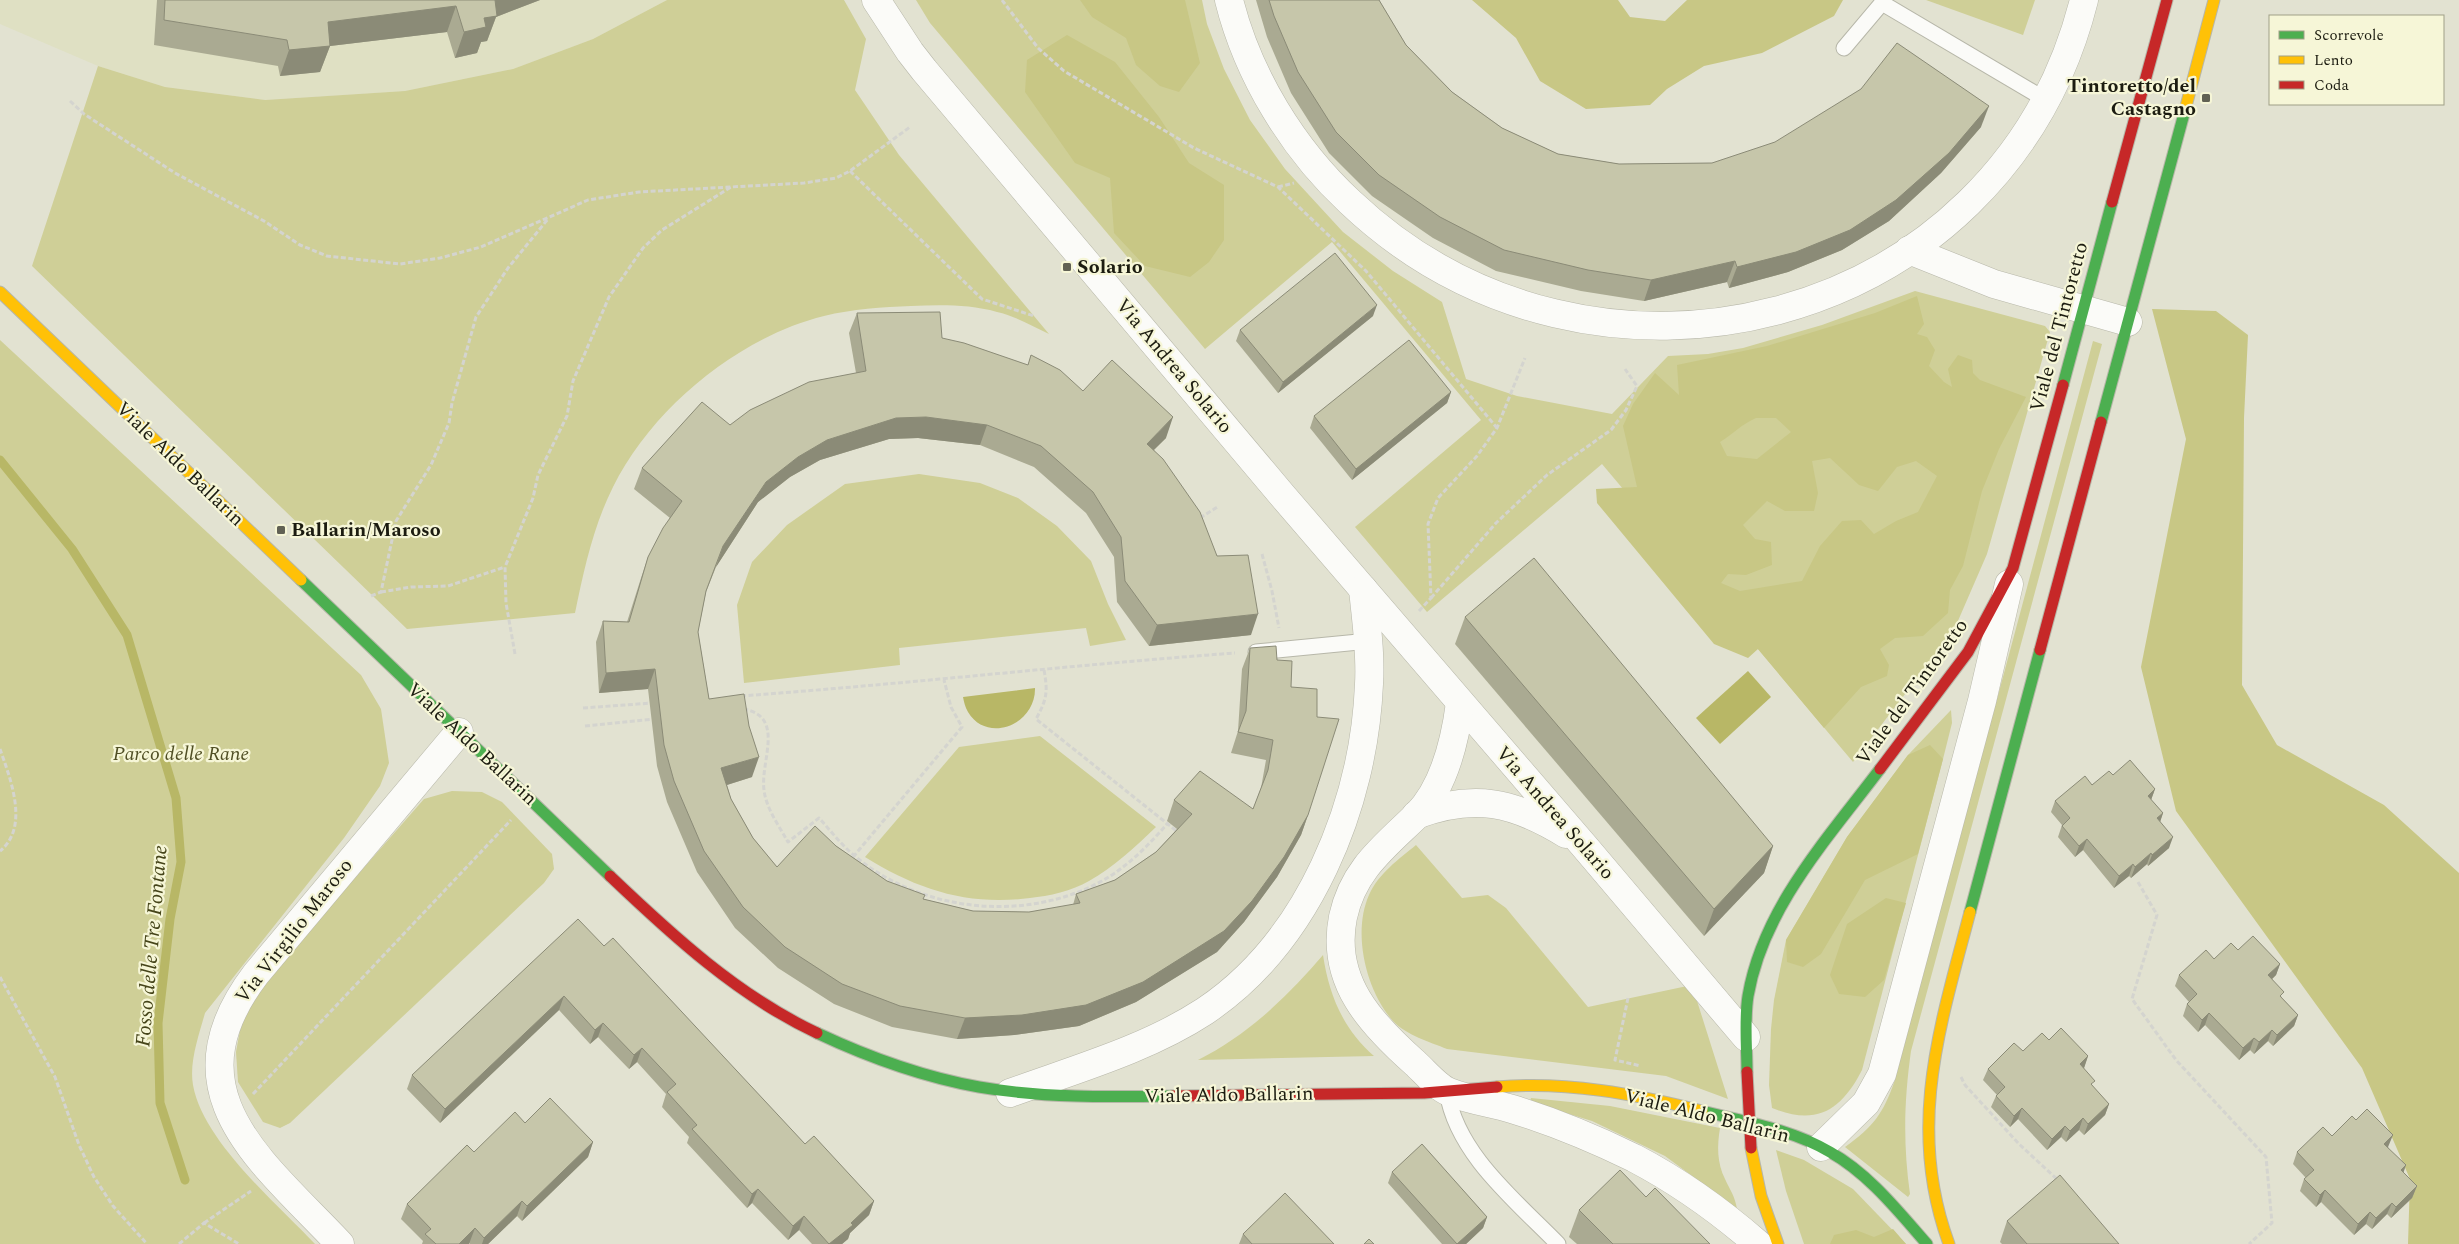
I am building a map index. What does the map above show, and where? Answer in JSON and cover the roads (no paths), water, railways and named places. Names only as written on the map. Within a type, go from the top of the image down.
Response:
[{"type":"main road","name":"Viale del Tintoretto","points":[[1778,1244],[1761,1196],[1751,1148],[1746,1037],[1746,1008],[1749,985],[1772,922],[1798,879],[1968,652],[2013,568],[2167,0]]},
{"type":"main road","points":[[1949,1244],[1934,1199],[1931,1169],[1928,1129],[1934,1052],[2214,0]]},
{"type":"main road","name":"Viale Aldo Ballarin","points":[[0,292],[459,732],[673,933],[762,1002],[803,1025],[870,1054],[935,1077],[1010,1093],[1112,1096],[1447,1092],[1515,1084],[1562,1086],[1602,1091],[1691,1108],[1779,1132],[1822,1147],[1852,1166],[1873,1185],[1927,1244]]},
{"type":"street","name":"Via Andrea Solario","points":[[876,0],[924,70],[1363,589],[1746,1037]]},
{"type":"street","points":[[1229,0],[1245,49],[1267,94],[1297,142],[1333,185],[1368,219],[1411,252],[1452,276],[1502,299],[1552,314],[1602,324],[1672,327],[1716,324],[1759,316],[1822,296],[1862,278],[1910,250],[1940,227],[1987,182],[2016,147],[2046,100],[2064,66],[2084,0]]},
{"type":"street","points":[[1910,250],[1994,284],[2128,322]]},
{"type":"street","points":[[1822,1147],[1866,1103],[1882,1074],[1982,701],[2013,568]]},
{"type":"street","points":[[1010,1093],[1122,1052],[1155,1038],[1204,1012],[1233,990],[1264,959],[1296,917],[1325,863],[1346,814],[1358,763],[1369,685],[1369,641],[1363,589]]},
{"type":"street","name":"Viale Aldo Ballarin","points":[[1460,703],[1456,730],[1448,757],[1435,787],[1416,815],[1367,864],[1345,908],[1341,929],[1343,963],[1349,983],[1371,1021],[1447,1092],[1543,1119],[1633,1158],[1674,1182],[1720,1214],[1758,1244]]},
{"type":"street","name":"Via Virgilio Maroso","points":[[340,1244],[274,1174],[248,1142],[232,1117],[222,1094],[219,1051],[222,1035],[235,1004],[256,974],[459,732]]},
{"type":"street","name":"Viale Aldo Ballarin","points":[[1416,815],[1466,802],[1494,803],[1529,814],[1585,847]]},
{"type":"lane","points":[[1844,48],[1882,3],[2046,100]]},
{"type":"lane","points":[[1254,652],[1369,641]]},
{"type":"lane","points":[[1447,1092],[1453,1118],[1465,1141],[1499,1183],[1558,1244]]},
{"type":"waterway","name":"Fosso delle Tre Fontane","points":[[0,460],[72,549],[127,635],[176,798],[181,862],[170,919],[158,1023],[160,1103],[185,1180]]},
{"type":"place","name":"Tintoretto/del Castagno","points":[[2206,98]]},
{"type":"place","name":"Solario","points":[[1067,267]]},
{"type":"place","name":"Ballarin/Maroso","points":[[281,530]]},
{"type":"park label","name":"Parco delle Rane","points":[[181,754]]}]
